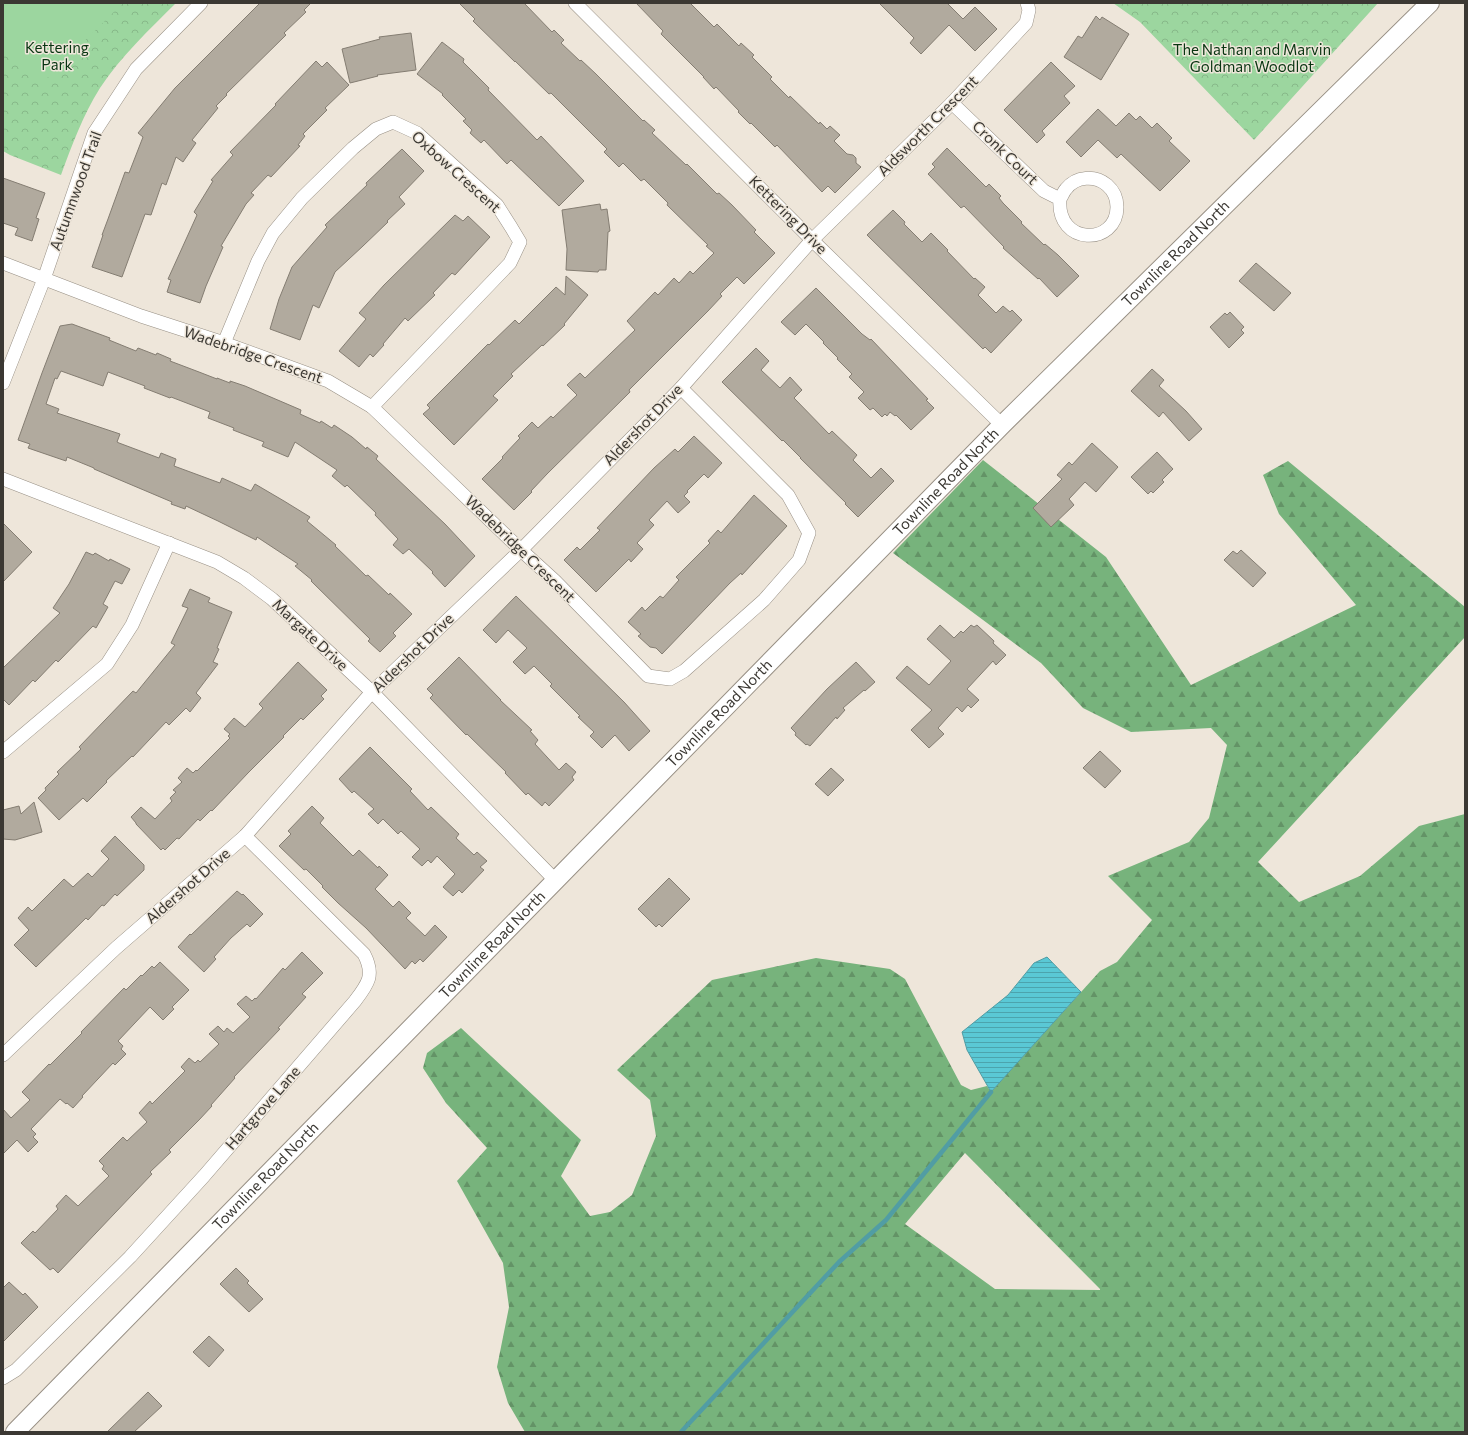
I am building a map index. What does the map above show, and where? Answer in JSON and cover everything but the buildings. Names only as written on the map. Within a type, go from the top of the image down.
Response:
[{"type":"main road","name":"Townline Road North","points":[[16,1432],[1002,426],[1430,3]]},
{"type":"street","name":"Autumnwood Trail","points":[[3,383],[44,279],[94,133],[136,69],[202,3]]},
{"type":"street","name":"Kettering Drive","points":[[576,3],[812,240],[1002,426]]},
{"type":"street","name":"Aldsworth Crescent","points":[[812,240],[952,103],[1026,23],[1028,10],[1027,3]]},
{"type":"street","name":"Cronk Court","points":[[952,103],[1044,191],[1060,199]]},
{"type":"street","name":"Oxbow Crescent","points":[[224,343],[258,261],[273,233],[302,198],[353,148],[376,129],[393,122],[417,133],[497,205],[520,242],[510,263],[372,407]]},
{"type":"street","points":[[1091,178],[1108,186],[1117,202],[1117,212],[1114,221],[1100,234],[1091,236],[1081,235],[1072,231],[1061,216],[1060,199],[1066,189],[1073,183],[1081,179],[1091,178]]},
{"type":"street","name":"Aldershot Drive","points":[[3,1055],[116,948],[245,836],[372,692],[521,550],[681,388],[812,240]]},
{"type":"street","name":"Wadebridge Crescent","points":[[3,263],[141,316],[224,343],[328,381],[372,407],[555,581],[648,676],[670,679],[684,671],[764,600],[799,560],[809,533],[788,495],[681,388]]},
{"type":"street","name":"Margate Drive","points":[[3,479],[217,562],[249,582],[272,599],[372,692],[556,881]]},
{"type":"street","points":[[3,752],[107,664],[132,625],[169,543]]},
{"type":"street","name":"Hartgrove Lane","points":[[3,1378],[16,1370],[130,1258],[204,1176],[365,988],[370,975],[369,964],[364,954],[245,836]]},
{"type":"green space","name":"Kettering Park","points":[[3,3],[176,3],[126,54],[108,76],[83,119],[61,175],[3,151]]},
{"type":"green space","points":[[3,3],[123,3],[40,85],[3,45]]},
{"type":"green space","name":"The Nathan and Marvin Goldman Woodlot","points":[[1113,3],[1378,3],[1254,140],[1140,22]]},
{"type":"green space","points":[[983,460],[1106,557],[1191,685],[1356,605],[1279,514],[1263,475],[1288,461],[1465,607],[1465,637],[1258,862],[1299,902],[1360,876],[1419,826],[1465,814],[1465,1432],[525,1432],[508,1403],[497,1367],[509,1307],[503,1263],[457,1181],[487,1148],[446,1103],[423,1068],[427,1053],[461,1028],[581,1140],[561,1176],[590,1216],[610,1212],[632,1195],[656,1136],[650,1100],[617,1070],[712,980],[816,958],[890,969],[905,979],[961,1085],[971,1090],[987,1086],[991,1092],[1100,971],[1117,962],[1152,920],[1108,876],[1189,842],[1209,818],[1227,745],[1211,728],[1131,732],[1083,708],[1041,663],[893,553]],"holes":[[[965,1153],[1100,1289],[995,1289],[905,1224]]]},
{"type":"water","points":[[1047,957],[1081,992],[991,1092],[967,1050],[962,1032],[1008,995],[1034,963]]},
{"type":"waterway","points":[[681,1432],[839,1262],[886,1220],[991,1092]]}]
